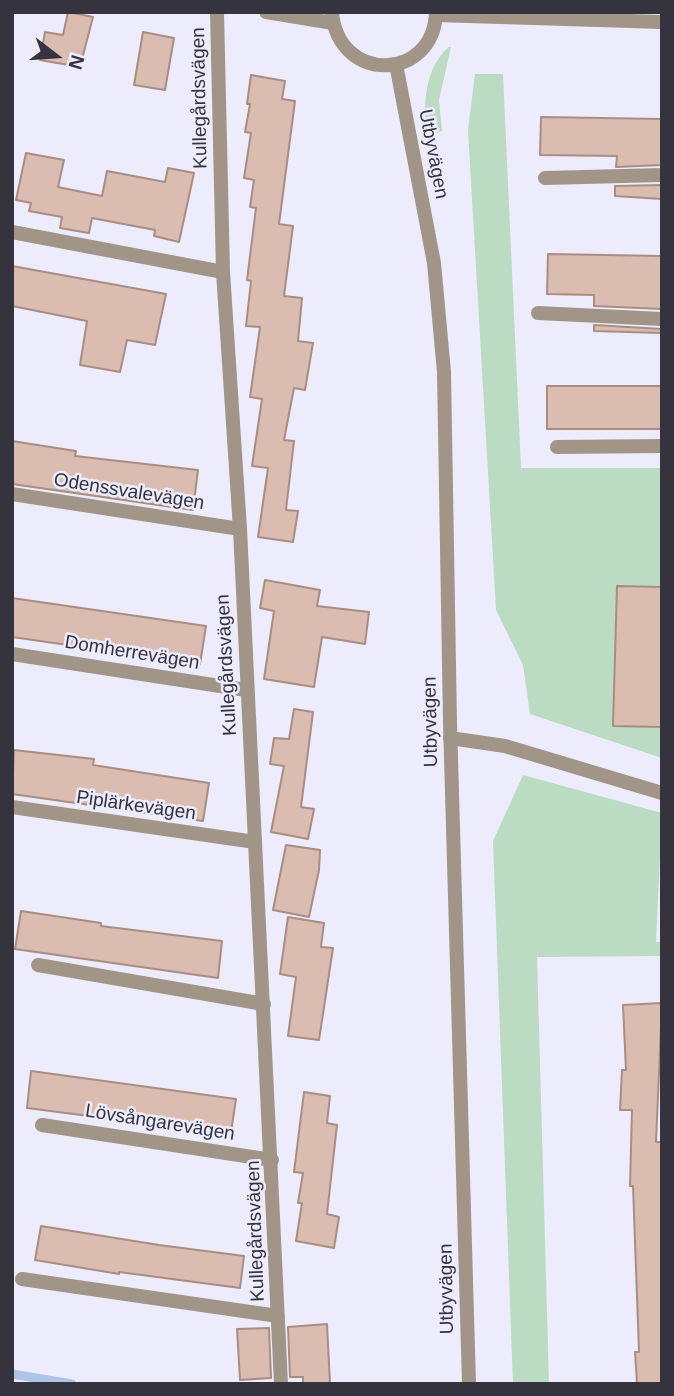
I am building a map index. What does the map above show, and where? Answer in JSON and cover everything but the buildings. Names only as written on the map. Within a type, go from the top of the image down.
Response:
[{"type":"street","name":"Kullegårdsvägen","points":[[218,12],[223,272],[240,529],[281,1384]]},
{"type":"street","points":[[266,12],[332,18],[343,45],[361,61],[372,65],[396,64],[414,56],[428,42],[436,14],[662,22]]},
{"type":"street","name":"Utbyvägen","points":[[396,64],[434,263],[444,372],[450,738],[469,1384]]},
{"type":"street","points":[[545,178],[662,175]]},
{"type":"street","points":[[12,232],[223,272]]},
{"type":"street","points":[[538,313],[662,319]]},
{"type":"street","points":[[557,447],[662,446]]},
{"type":"street","name":"Odenssvalevägen","points":[[12,494],[240,529]]},
{"type":"street","name":"Domherrevägen","points":[[12,654],[246,691]]},
{"type":"street","points":[[450,738],[505,746],[662,793]]},
{"type":"street","name":"Piplärkevägen","points":[[12,807],[255,842]]},
{"type":"street","points":[[38,965],[264,1004]]},
{"type":"street","name":"Lövsångarevägen","points":[[42,1125],[272,1160]]},
{"type":"street","name":"Kullegårdsvägen","points":[[22,1279],[278,1316]]},
{"type":"green space","points":[[449,47],[439,100],[442,131],[427,136],[427,88],[434,65]]},
{"type":"green space","points":[[475,74],[503,74],[521,468],[662,468],[662,758],[530,714],[523,665],[496,610],[468,130]]},
{"type":"green space","points":[[523,775],[662,813],[656,942],[662,942],[662,956],[537,957],[549,1384],[513,1384],[493,841]]},
{"type":"waterway","points":[[12,1374],[72,1384]]}]
